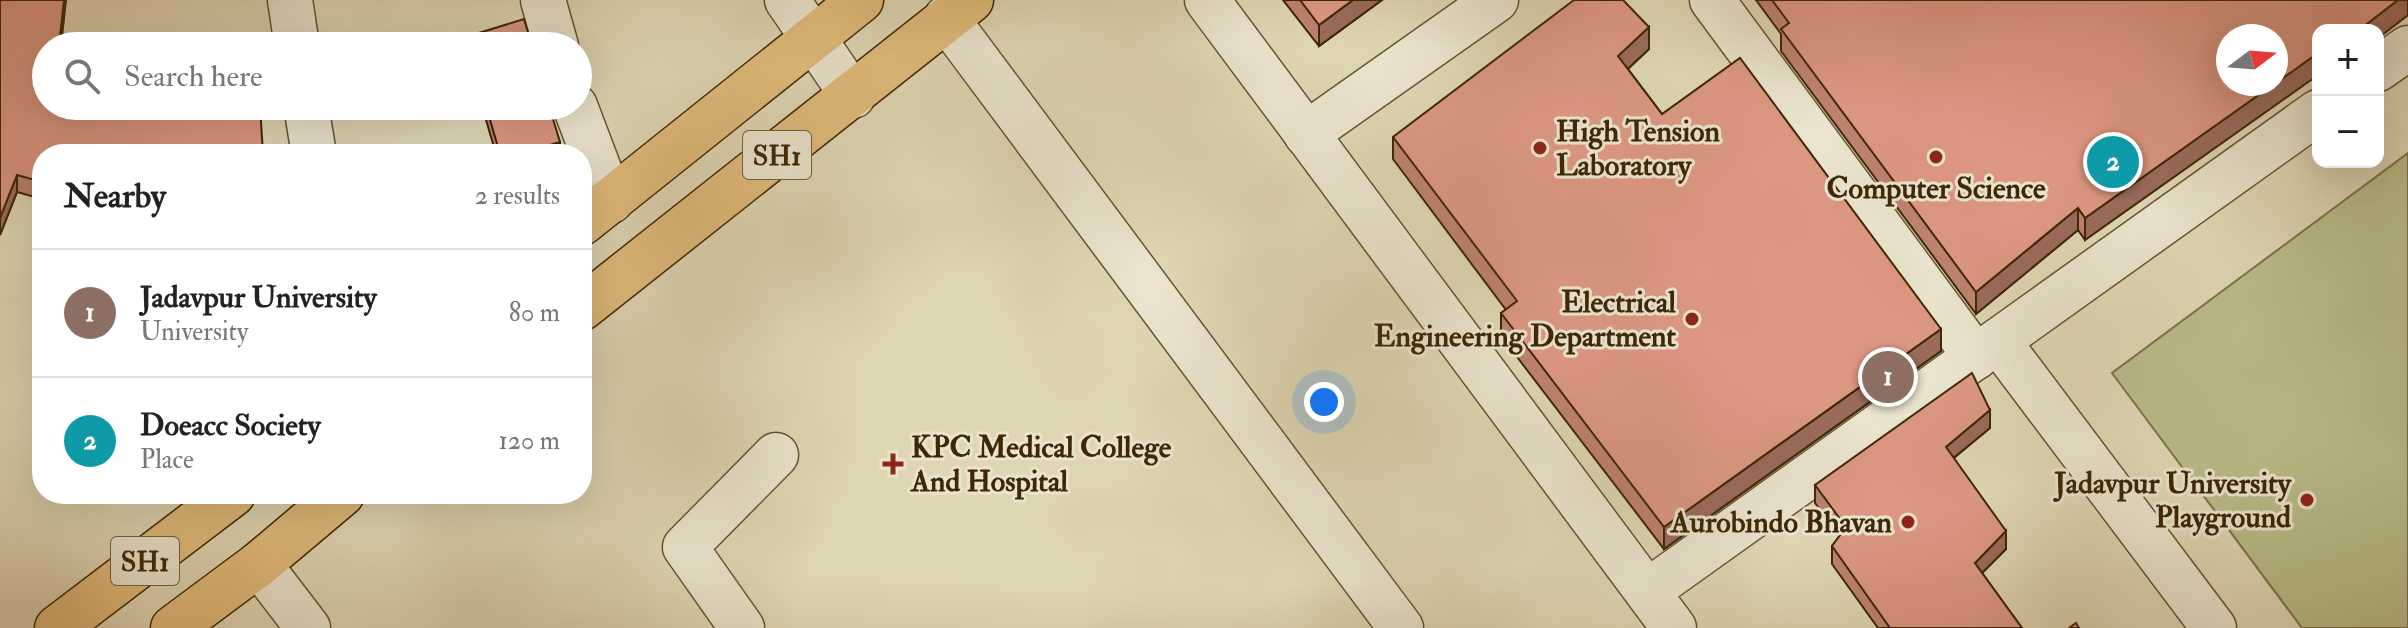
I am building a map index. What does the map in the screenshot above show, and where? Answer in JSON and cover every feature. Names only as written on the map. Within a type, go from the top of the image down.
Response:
[{"type":"main road","name":"SH1","points":[[596,212],[861,0]]},
{"type":"main road","name":"SH1","points":[[592,300],[853,96],[958,9]]},
{"type":"main road","name":"SH1","points":[[57,628],[220,504]]},
{"type":"main road","name":"SH1","points":[[173,628],[259,564],[330,504]]},
{"type":"street","points":[[290,0],[295,32]]},
{"type":"street","points":[[543,0],[552,32]]},
{"type":"street","points":[[787,0],[853,96]]},
{"type":"street","points":[[1207,0],[1674,628]]},
{"type":"street","points":[[1306,134],[1496,0]]},
{"type":"street","points":[[1712,0],[1987,349],[2214,628]]},
{"type":"street","points":[[958,9],[1401,628]]},
{"type":"street","points":[[2384,65],[2408,48]]},
{"type":"street","points":[[1648,591],[2312,116]]},
{"type":"street","points":[[308,120],[312,144]]},
{"type":"street","points":[[578,120],[583,144]]},
{"type":"street","points":[[592,192],[596,212]]},
{"type":"street","points":[[742,628],[685,547],[776,455]]},
{"type":"street","points":[[259,564],[308,628]]},
{"type":"green space","name":"Jadavpur University Playground","points":[[2408,153],[2408,628],[2302,628],[2112,373]]},
{"type":"building","points":[[0,0],[64,0],[61,32],[32,32],[32,120],[261,120],[262,144],[32,144],[32,179],[17,175],[0,218]]},
{"type":"building","points":[[1300,0],[1353,0],[1319,25]]},
{"type":"building","points":[[1574,0],[1623,0],[1649,27],[1618,56],[1662,114],[1740,58],[1941,329],[1664,527],[1501,313],[1517,301],[1393,137]]},
{"type":"building","points":[[1772,0],[2398,0],[2367,24],[2312,24],[2312,57],[2288,74],[2288,24],[2216,24],[2216,96],[2257,96],[2085,218],[2078,208],[1976,292],[1781,29],[1789,23]]},
{"type":"building","points":[[524,19],[528,32],[482,32]]},
{"type":"building","points":[[490,120],[553,120],[560,142],[553,144],[497,144]]},
{"type":"building","name":"Aurobindo Bhavan","points":[[1972,373],[1990,410],[1946,447],[2006,531],[1975,563],[2022,628],[1890,628],[1832,546],[1846,527],[1815,485]]},
{"type":"place","name":"High Tension Laboratory","points":[[1540,148]]},
{"type":"place","name":"Computer Science","points":[[1936,157]]},
{"type":"place","name":"Doeacc Society","points":[[2113,162]]},
{"type":"place","name":"Electrical Engineering Department","points":[[1692,319]]},
{"type":"place","name":"Jadavpur University","points":[[1888,377]]},
{"type":"place","name":"KPC Medical College And Hospital","points":[[893,464]]},
{"type":"place","name":"Jadavpur University Playground","points":[[2307,500]]},
{"type":"place","name":"Aurobindo Bhavan","points":[[1908,522]]}]
